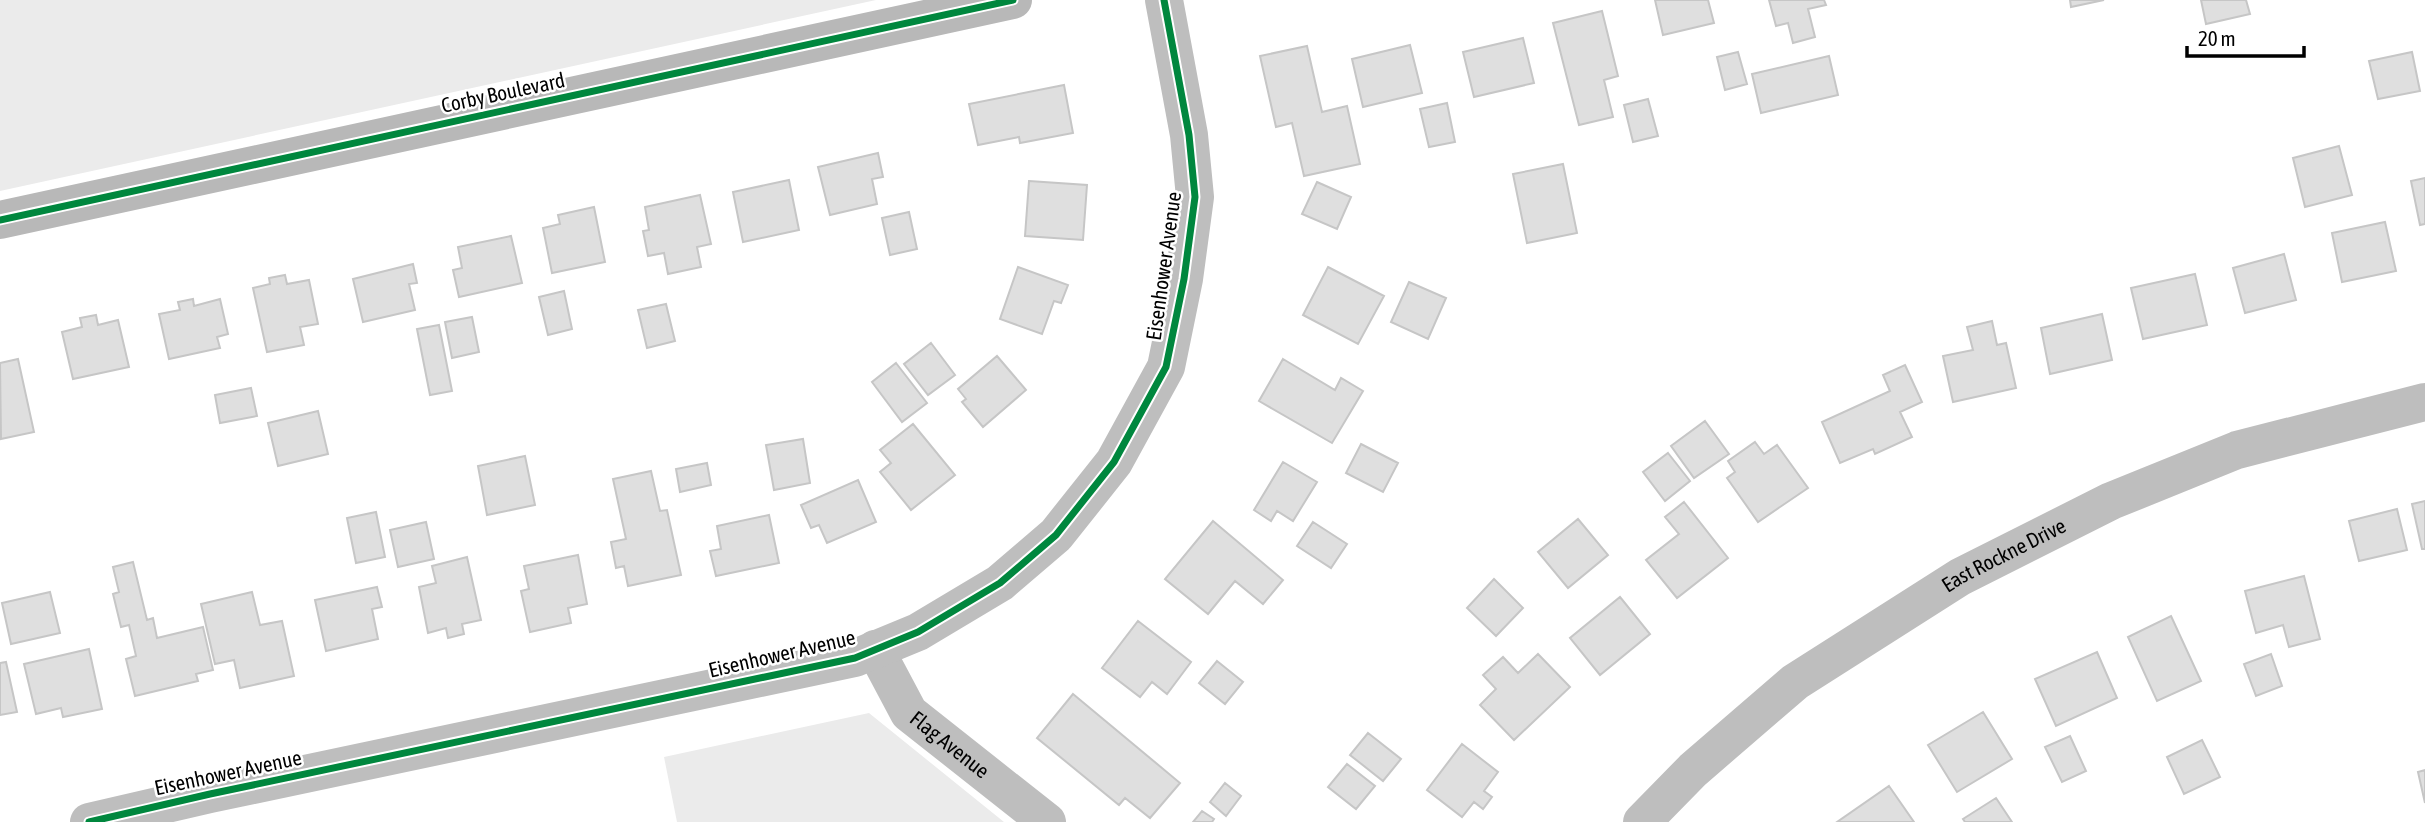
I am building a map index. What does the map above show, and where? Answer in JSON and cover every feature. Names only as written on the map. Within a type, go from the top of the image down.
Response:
[{"type":"street","name":"Corby Boulevard","points":[[0,220],[1013,0]]},
{"type":"street","name":"Eisenhower Avenue","points":[[89,822],[842,660],[918,632],[1000,583],[1056,535],[1114,462],[1166,366],[1184,279],[1195,197],[1189,135],[1164,0]]},
{"type":"street","name":"East Rockne Drive","points":[[1642,822],[1693,769],[1796,682],[1960,577],[2111,501],[2237,450],[2425,402]]},
{"type":"street","name":"Flag Avenue","points":[[875,649],[909,713],[1047,822]]},
{"type":"shaded area","points":[[0,0],[876,0],[0,191]]},
{"type":"shaded area","points":[[869,713],[1004,822],[677,822],[664,757]]},
{"type":"building","points":[[1655,0],[1708,0],[1714,23],[1663,35]]},
{"type":"building","points":[[1769,0],[1824,0],[1826,5],[1808,9],[1815,37],[1793,43],[1788,23],[1776,26]]},
{"type":"building","points":[[2070,0],[2104,0],[2071,7]]},
{"type":"building","points":[[2201,0],[2246,0],[2250,14],[2206,24]]},
{"type":"building","points":[[1602,11],[1618,76],[1604,80],[1613,117],[1579,125],[1553,23]]},
{"type":"building","points":[[1523,38],[1534,83],[1474,97],[1463,52]]},
{"type":"building","points":[[1410,45],[1422,93],[1363,107],[1352,59]]},
{"type":"building","points":[[1307,46],[1322,112],[1347,106],[1360,164],[1304,176],[1292,123],[1276,127],[1260,56]]},
{"type":"building","points":[[1738,52],[1747,84],[1725,90],[1717,57]]},
{"type":"building","points":[[2412,52],[2420,91],[2378,99],[2369,61]]},
{"type":"building","points":[[1829,56],[1838,95],[1761,113],[1752,74]]},
{"type":"building","points":[[1064,85],[1073,133],[1020,143],[1019,137],[978,145],[969,104]]},
{"type":"building","points":[[1648,99],[1658,136],[1633,142],[1624,105]]},
{"type":"building","points":[[1447,103],[1455,142],[1429,147],[1420,109]]},
{"type":"building","points":[[2339,146],[2352,195],[2305,207],[2293,158]]},
{"type":"building","points":[[878,153],[883,177],[872,179],[877,204],[830,215],[818,167]]},
{"type":"building","points":[[1563,164],[1577,233],[1527,243],[1513,174]]},
{"type":"building","points":[[2425,178],[2425,224],[2420,225],[2411,181]]},
{"type":"building","points":[[789,180],[799,230],[743,242],[733,192]]},
{"type":"building","points":[[1029,181],[1087,185],[1083,240],[1025,236]]},
{"type":"building","points":[[1317,182],[1351,197],[1337,229],[1302,214]]},
{"type":"building","points":[[700,195],[711,244],[697,247],[701,267],[668,274],[664,253],[648,256],[643,231],[649,230],[645,207]]},
{"type":"building","points":[[594,207],[605,262],[552,273],[543,228],[560,224],[558,215]]},
{"type":"building","points":[[909,212],[917,249],[890,255],[882,218]]},
{"type":"building","points":[[2385,222],[2396,271],[2342,282],[2332,233]]},
{"type":"building","points":[[511,236],[522,283],[459,297],[453,270],[462,268],[458,247]]},
{"type":"building","points":[[2284,254],[2296,300],[2245,313],[2233,268]]},
{"type":"building","points":[[413,264],[417,283],[409,284],[415,310],[363,322],[353,279]]},
{"type":"building","points":[[1018,267],[1068,285],[1061,303],[1054,301],[1042,334],[1000,319]]},
{"type":"building","points":[[1328,267],[1384,296],[1358,344],[1303,315]]},
{"type":"building","points":[[2195,274],[2207,325],[2143,339],[2131,288]]},
{"type":"building","points":[[285,275],[287,284],[309,280],[318,324],[300,327],[304,345],[267,352],[253,288],[270,284],[269,278]]},
{"type":"building","points":[[1409,282],[1446,298],[1428,339],[1391,322]]},
{"type":"building","points":[[564,291],[572,329],[548,335],[539,297]]},
{"type":"building","points":[[193,299],[194,306],[220,299],[228,334],[217,337],[220,348],[169,359],[159,314],[180,310],[178,302]]},
{"type":"building","points":[[666,304],[675,341],[647,348],[638,310]]},
{"type":"building","points":[[2102,314],[2112,360],[2050,374],[2041,328]]},
{"type":"building","points":[[96,315],[98,325],[118,320],[129,367],[73,379],[62,332],[82,327],[80,318]]},
{"type":"building","points":[[472,317],[479,352],[452,358],[445,322]]},
{"type":"building","points":[[1992,321],[1997,345],[2006,343],[2016,388],[1953,402],[1943,356],[1973,350],[1967,327]]},
{"type":"building","points":[[439,325],[452,391],[430,395],[417,329]]},
{"type":"building","points":[[931,343],[955,375],[928,395],[904,364]]},
{"type":"building","points":[[997,356],[1026,390],[983,427],[962,402],[966,399],[958,389]]},
{"type":"building","points":[[18,359],[34,432],[1,439],[0,363]]},
{"type":"building","points":[[1283,359],[1335,390],[1341,378],[1363,391],[1332,443],[1259,401]]},
{"type":"building","points":[[896,363],[927,403],[902,422],[872,382]]},
{"type":"building","points":[[1905,365],[1922,402],[1900,412],[1912,437],[1875,454],[1873,449],[1840,463],[1822,422],[1890,391],[1883,375]]},
{"type":"building","points":[[251,388],[257,416],[220,423],[215,395]]},
{"type":"building","points":[[318,411],[328,454],[278,466],[268,423]]},
{"type":"building","points":[[1705,421],[1729,454],[1694,478],[1671,446]]},
{"type":"building","points":[[913,424],[955,475],[911,510],[880,472],[891,463],[880,450]]},
{"type":"building","points":[[803,439],[810,483],[774,490],[766,445]]},
{"type":"building","points":[[1755,442],[1764,454],[1777,445],[1808,488],[1758,522],[1727,478],[1735,472],[1728,461]]},
{"type":"building","points":[[1361,444],[1398,463],[1383,492],[1346,473]]},
{"type":"building","points":[[1668,453],[1690,481],[1665,501],[1643,472]]},
{"type":"building","points":[[525,456],[535,505],[487,515],[478,466]]},
{"type":"building","points":[[1283,462],[1317,482],[1293,521],[1277,511],[1271,521],[1254,510]]},
{"type":"building","points":[[707,463],[711,485],[680,492],[676,469]]},
{"type":"building","points":[[651,471],[660,511],[667,510],[681,575],[628,586],[624,566],[616,568],[611,542],[626,539],[613,479]]},
{"type":"building","points":[[858,480],[876,522],[827,543],[819,525],[811,528],[801,505]]},
{"type":"building","points":[[2425,501],[2425,549],[2422,549],[2412,504]]},
{"type":"building","points":[[1684,502],[1728,558],[1677,598],[1646,560],[1679,534],[1665,517]]},
{"type":"building","points":[[2397,509],[2407,550],[2359,561],[2349,521]]},
{"type":"building","points":[[376,512],[385,557],[356,563],[347,518]]},
{"type":"building","points":[[769,515],[779,563],[716,576],[710,551],[721,549],[717,526]]},
{"type":"building","points":[[1578,519],[1608,555],[1568,588],[1538,552]]},
{"type":"building","points":[[1213,521],[1283,580],[1263,604],[1235,581],[1208,614],[1165,579]]},
{"type":"building","points":[[426,522],[434,559],[398,567],[390,530]]},
{"type":"building","points":[[1313,522],[1347,544],[1331,568],[1297,546]]},
{"type":"building","points":[[578,555],[587,604],[568,608],[571,623],[530,632],[521,591],[529,589],[524,566]]},
{"type":"building","points":[[467,557],[481,620],[462,624],[464,634],[448,638],[446,628],[428,633],[419,587],[436,583],[432,566]]},
{"type":"building","points":[[133,562],[147,620],[153,618],[157,638],[203,627],[213,670],[196,674],[198,681],[135,696],[126,659],[136,656],[129,625],[121,627],[113,594],[119,592],[113,567]]},
{"type":"building","points":[[2304,576],[2320,639],[2289,647],[2283,625],[2256,633],[2245,591]]},
{"type":"building","points":[[1494,579],[1523,608],[1496,636],[1467,608]]},
{"type":"building","points":[[377,587],[382,607],[372,609],[378,639],[326,651],[315,600]]},
{"type":"building","points":[[50,592],[60,633],[11,644],[2,603]]},
{"type":"building","points":[[252,592],[260,625],[282,621],[294,676],[240,688],[234,660],[215,664],[201,604]]},
{"type":"building","points":[[1620,597],[1650,634],[1600,675],[1570,638]]},
{"type":"building","points":[[2171,616],[2201,681],[2157,701],[2128,637]]},
{"type":"building","points":[[1138,621],[1191,662],[1167,694],[1152,682],[1140,697],[1102,668]]},
{"type":"building","points":[[89,649],[102,709],[63,717],[61,708],[36,714],[24,664]]},
{"type":"building","points":[[2097,652],[2117,698],[2056,726],[2035,679]]},
{"type":"building","points":[[1538,654],[1570,687],[1514,740],[1480,705],[1496,689],[1483,675],[1503,657],[1518,673]]},
{"type":"building","points":[[2271,654],[2282,686],[2256,696],[2244,664]]},
{"type":"building","points":[[1217,661],[1243,682],[1225,704],[1199,683]]},
{"type":"building","points":[[6,662],[17,712],[0,715],[0,663]]},
{"type":"building","points":[[1073,694],[1180,783],[1150,818],[1125,798],[1119,805],[1037,738]]},
{"type":"building","points":[[1983,712],[2012,759],[1957,792],[1928,745]]},
{"type":"building","points":[[1368,733],[1401,759],[1383,781],[1350,755]]},
{"type":"building","points":[[2070,736],[2086,771],[2062,782],[2045,747]]},
{"type":"building","points":[[2202,740],[2220,777],[2184,794],[2167,757]]},
{"type":"building","points":[[1462,744],[1498,772],[1484,791],[1492,797],[1483,809],[1474,802],[1462,817],[1427,790]]},
{"type":"building","points":[[1347,764],[1375,786],[1356,809],[1328,787]]},
{"type":"building","points":[[2425,770],[2425,803],[2418,772]]},
{"type":"building","points":[[1225,783],[1241,796],[1226,816],[1210,802]]},
{"type":"building","points":[[1889,786],[1914,822],[1837,822]]},
{"type":"building","points":[[1996,798],[2012,822],[1965,822],[1963,819]]},
{"type":"building","points":[[1202,811],[1214,819],[1212,822],[1193,822]]},
{"type":"cycle path","points":[[0,220],[1013,0]]},
{"type":"cycle path","points":[[89,822],[855,658],[918,632],[1000,583],[1056,535],[1114,462],[1166,367],[1184,279],[1195,197],[1189,135],[1164,0]]}]
